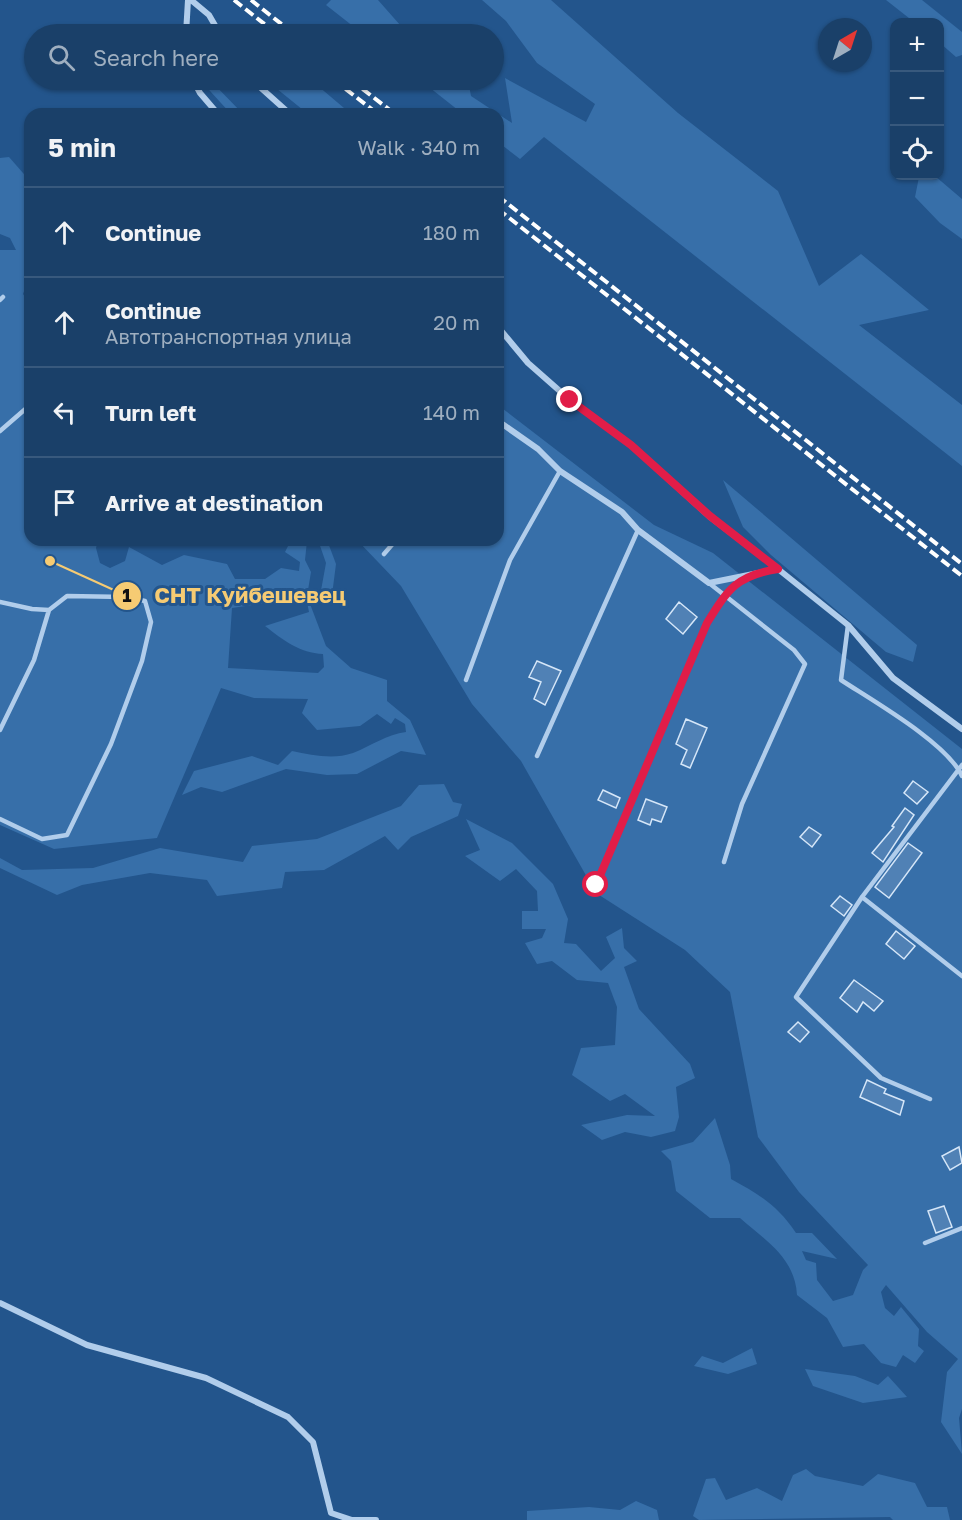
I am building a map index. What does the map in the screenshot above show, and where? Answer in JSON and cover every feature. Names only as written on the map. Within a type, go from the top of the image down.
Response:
[{"type":"street","points":[[187,24],[190,0]]},
{"type":"street","points":[[190,0],[209,15],[214,24]]},
{"type":"street","points":[[198,90],[213,108]]},
{"type":"street","points":[[263,90],[283,108]]},
{"type":"street","points":[[504,334],[528,363],[570,400],[631,445],[710,516],[848,625],[893,678],[962,729]]},
{"type":"street","points":[[504,425],[538,449],[560,471],[622,512],[638,530],[709,583],[778,569]]},
{"type":"street","points":[[0,1303],[87,1345],[206,1378],[288,1418],[313,1442],[331,1513],[352,1520],[375,1520]]},
{"type":"lane","points":[[0,431],[24,410]]},
{"type":"lane","points":[[466,680],[510,560],[560,471]]},
{"type":"lane","points":[[537,756],[638,530]]},
{"type":"lane","points":[[384,554],[391,546]]},
{"type":"lane","points":[[596,885],[707,623],[725,594],[742,578]]},
{"type":"lane","points":[[709,583],[794,650],[805,664],[742,804],[724,862]]},
{"type":"lane","points":[[0,730],[34,660],[49,610],[67,596],[126,597],[145,601],[151,622],[142,661],[111,744],[68,836],[42,839],[0,819]]},
{"type":"lane","points":[[0,602],[49,610]]},
{"type":"lane","points":[[848,625],[841,680],[908,725],[960,767],[962,776]]},
{"type":"lane","points":[[930,1099],[881,1078],[796,997],[862,897],[960,767]]},
{"type":"lane","points":[[862,897],[962,976]]},
{"type":"lane","points":[[925,1243],[962,1228]]},
{"type":"shaded area","points":[[331,0],[378,0],[399,24],[350,24],[326,5]]},
{"type":"shaded area","points":[[482,0],[551,0],[678,113],[778,191],[819,286],[861,254],[929,310],[859,325],[962,405],[962,466],[544,137],[520,159],[504,147],[504,118],[512,123],[505,78],[586,122],[595,104],[537,63],[506,21]]},
{"type":"shaded area","points":[[886,0],[922,0],[962,32],[962,55],[956,57],[944,46],[944,18],[909,18]]},
{"type":"shaded area","points":[[209,90],[220,90],[237,108],[226,108]]},
{"type":"shaded area","points":[[278,90],[323,90],[344,108],[301,108]]},
{"type":"shaded area","points":[[433,90],[470,90],[471,96],[489,108],[455,108]]},
{"type":"shaded area","points":[[9,157],[24,174],[24,546],[96,546],[100,563],[110,568],[125,561],[129,547],[162,565],[184,555],[227,564],[235,579],[265,579],[281,568],[299,571],[300,562],[285,552],[288,546],[306,546],[305,560],[311,572],[307,596],[326,646],[351,668],[387,680],[387,701],[410,720],[426,755],[401,751],[357,774],[327,775],[286,769],[222,792],[201,787],[182,795],[194,771],[252,756],[278,765],[292,751],[322,756],[345,755],[392,735],[406,732],[405,724],[395,718],[391,724],[377,714],[360,726],[317,730],[302,713],[308,699],[254,698],[221,688],[157,838],[54,849],[0,825],[0,250],[16,250],[10,238],[0,234],[0,158]],"holes":[[[280,601],[307,602],[309,612],[265,626],[299,648],[323,654],[324,667],[318,673],[228,668],[232,608]]]},
{"type":"shaded area","points":[[918,180],[940,180],[962,199],[962,239],[940,223],[915,197]]},
{"type":"shaded area","points":[[504,410],[654,525],[713,553],[962,749],[962,1409],[959,1418],[962,1454],[941,1422],[947,1372],[958,1359],[927,1332],[886,1285],[881,1292],[885,1308],[894,1316],[901,1307],[919,1329],[918,1346],[924,1351],[915,1363],[903,1355],[896,1367],[881,1363],[864,1344],[843,1347],[827,1318],[797,1295],[791,1271],[778,1251],[740,1218],[710,1218],[676,1191],[671,1161],[661,1151],[693,1142],[715,1118],[730,1165],[731,1179],[767,1202],[782,1215],[796,1233],[812,1233],[837,1259],[802,1251],[806,1260],[816,1263],[817,1280],[833,1301],[853,1295],[863,1270],[868,1265],[799,1192],[758,1137],[730,992],[685,950],[596,893],[521,761],[472,704],[401,586],[363,546],[504,546]]},
{"type":"shaded area","points":[[723,480],[917,645],[913,662],[886,652],[771,555],[743,527]]},
{"type":"shaded area","points":[[320,546],[329,546],[336,564],[332,595],[320,596],[326,563]]},
{"type":"shaded area","points":[[444,784],[453,802],[462,804],[458,816],[411,837],[398,850],[385,836],[324,870],[285,872],[282,888],[217,896],[207,880],[150,873],[82,885],[57,895],[0,868],[0,858],[22,870],[93,868],[160,848],[243,862],[252,846],[317,839],[401,806],[419,785]]},
{"type":"shaded area","points":[[466,819],[512,843],[553,884],[568,919],[564,943],[576,944],[601,971],[615,958],[606,937],[622,928],[624,948],[637,961],[624,967],[639,1009],[690,1064],[695,1078],[676,1087],[679,1117],[675,1131],[651,1137],[625,1132],[602,1140],[581,1125],[627,1115],[655,1116],[625,1094],[610,1101],[572,1075],[581,1048],[615,1045],[617,1007],[608,983],[577,980],[552,961],[537,964],[525,943],[542,938],[546,929],[522,929],[522,911],[538,911],[537,891],[516,869],[500,881],[465,856],[480,850]]},
{"type":"shaded area","points":[[752,1348],[757,1364],[728,1374],[694,1366],[702,1356],[723,1363]]},
{"type":"shaded area","points":[[805,1369],[855,1376],[878,1385],[888,1376],[907,1397],[863,1403],[813,1386]]},
{"type":"shaded area","points":[[806,1469],[815,1476],[863,1486],[878,1474],[915,1483],[927,1507],[947,1507],[950,1520],[893,1520],[890,1517],[699,1520],[693,1516],[706,1479],[715,1478],[726,1500],[757,1488],[782,1501],[793,1475]]},
{"type":"shaded area","points":[[636,1501],[657,1510],[659,1520],[527,1520],[527,1511],[589,1507],[620,1510]]},
{"type":"building","points":[[679,602],[697,617],[683,634],[666,619]]},
{"type":"building","points":[[537,661],[561,671],[545,705],[534,699],[541,682],[529,677]]},
{"type":"building","points":[[686,719],[707,728],[690,768],[681,764],[687,750],[676,744]]},
{"type":"building","points":[[913,781],[928,792],[917,804],[904,793]]},
{"type":"building","points":[[603,790],[620,798],[616,808],[598,800]]},
{"type":"building","points":[[646,799],[667,807],[661,822],[652,819],[650,825],[638,820]]},
{"type":"building","points":[[905,808],[914,815],[883,862],[872,853],[894,827],[892,826]]},
{"type":"building","points":[[809,827],[821,835],[812,847],[800,837]]},
{"type":"building","points":[[908,843],[922,853],[889,898],[875,887]]},
{"type":"building","points":[[840,896],[852,905],[844,916],[831,906]]},
{"type":"building","points":[[896,931],[915,946],[904,959],[886,944]]},
{"type":"building","points":[[854,980],[883,1001],[874,1011],[863,1002],[857,1012],[840,998]]},
{"type":"building","points":[[798,1022],[809,1032],[800,1042],[788,1032]]},
{"type":"building","points":[[867,1080],[886,1089],[884,1093],[904,1101],[900,1115],[860,1097]]},
{"type":"building","points":[[959,1147],[962,1163],[950,1170],[942,1156]]},
{"type":"building","points":[[944,1206],[952,1227],[936,1233],[928,1211]]},
{"type":"railway","points":[[234,0],[264,24]]},
{"type":"railway","points":[[251,0],[281,24]]},
{"type":"railway","points":[[347,90],[370,108]]},
{"type":"railway","points":[[364,90],[387,108]]},
{"type":"railway","points":[[504,201],[962,564]]},
{"type":"railway","points":[[504,214],[962,576]]},
{"type":"place","name":"СНТ Куйбешевец","points":[[50,561]]},
{"type":"route","points":[[570,400],[631,445],[710,516],[778,569],[742,578],[725,594],[707,623],[596,885]]}]
